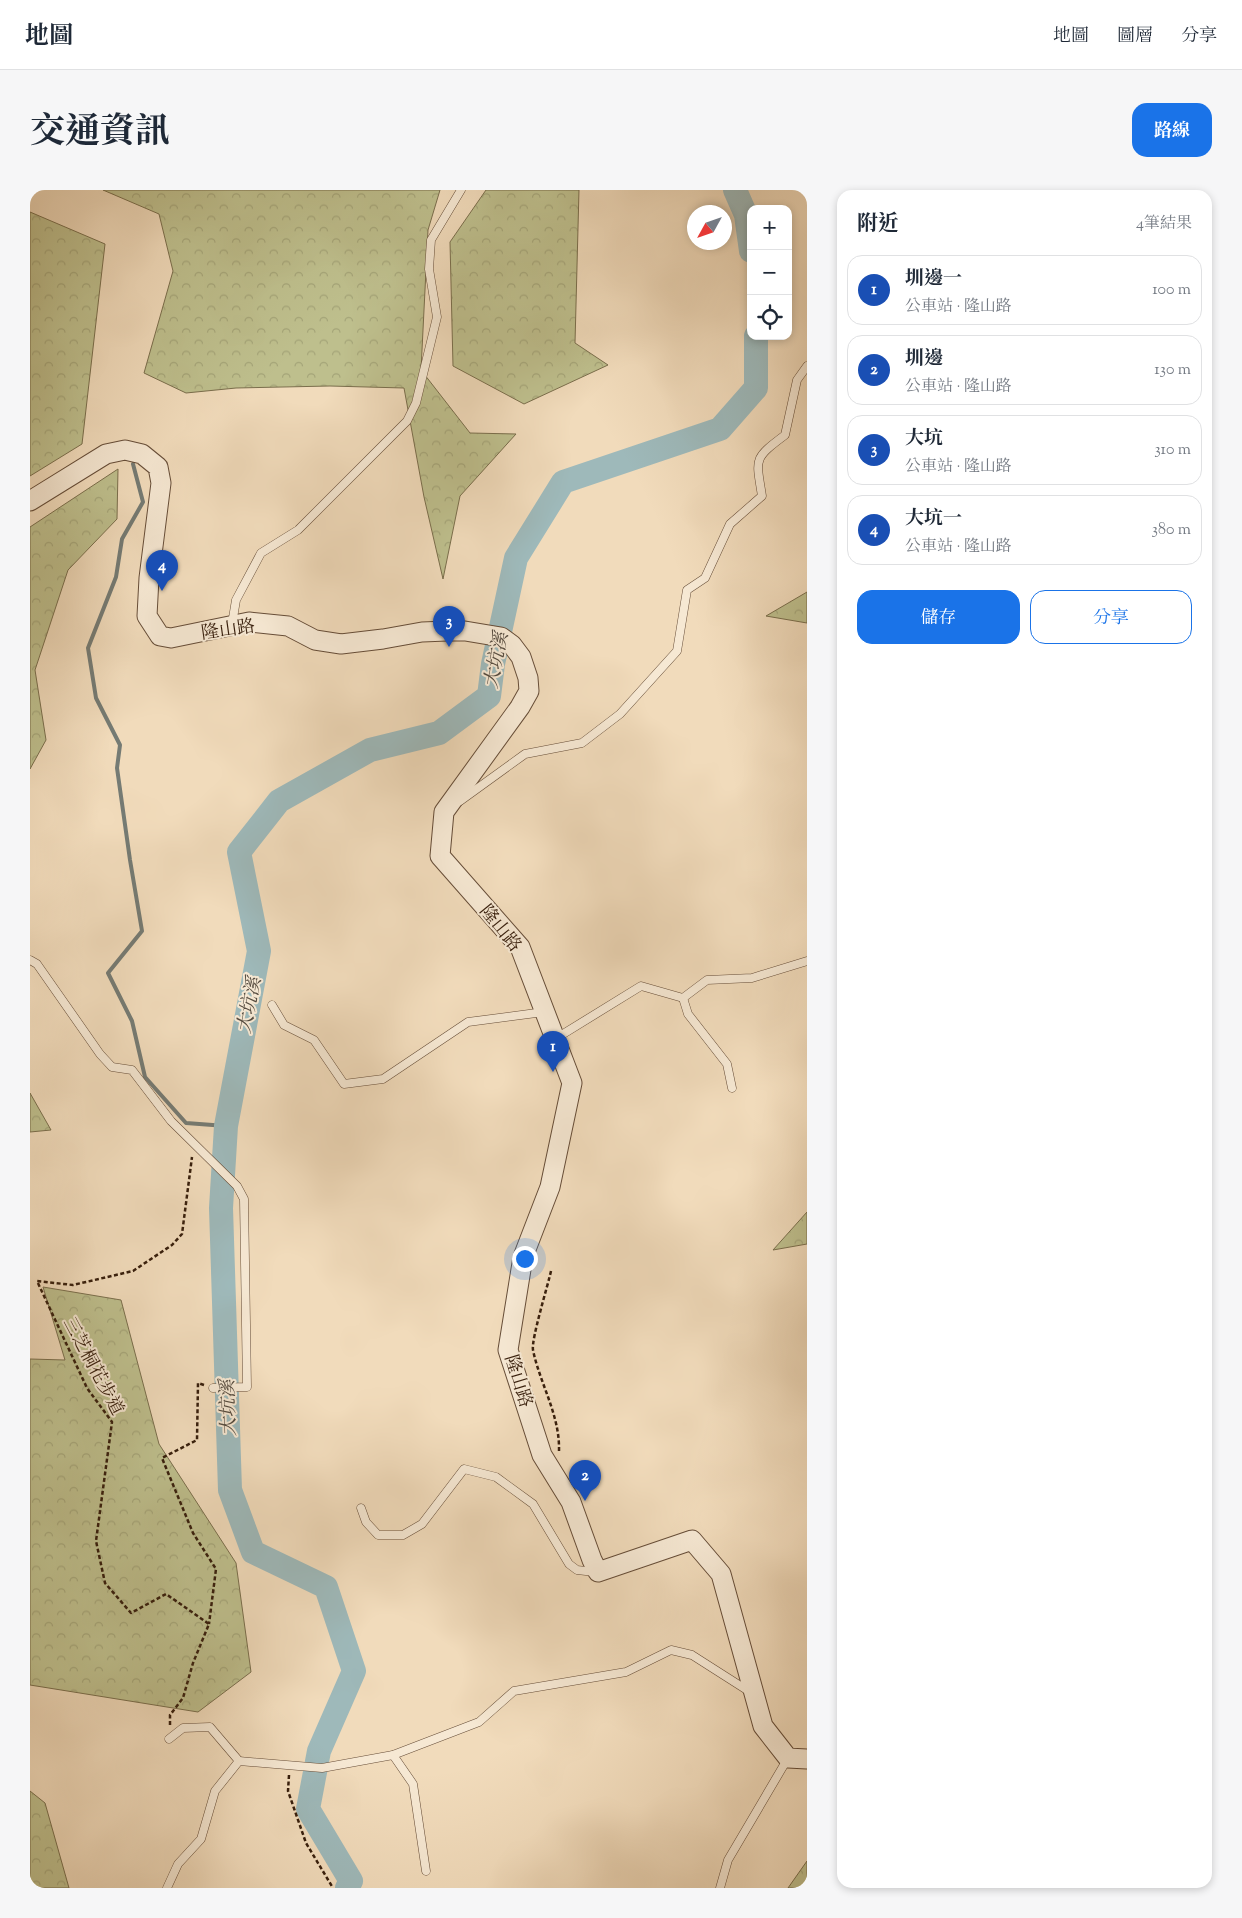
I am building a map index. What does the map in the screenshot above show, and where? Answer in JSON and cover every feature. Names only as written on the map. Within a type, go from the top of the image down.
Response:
[{"type":"street","name":"隆山路","points":[[30,501],[106,454],[125,450],[142,454],[158,468],[161,483],[149,578],[147,616],[160,636],[171,638],[249,622],[288,626],[315,640],[341,644],[422,632],[465,631],[501,637],[512,645],[521,657],[528,678],[529,691],[520,707],[444,812],[440,856],[520,947],[572,1083],[550,1187],[523,1257],[508,1350],[542,1455],[571,1502],[598,1572]]},
{"type":"street","points":[[598,1572],[692,1540],[721,1574],[752,1693],[763,1726],[788,1758],[807,1759]]},
{"type":"lane","points":[[232,626],[236,600],[261,553],[298,530],[407,421],[416,403],[437,317],[429,269],[431,240],[462,190]]},
{"type":"lane","points":[[444,812],[525,754],[582,743],[620,714],[676,651],[687,590],[705,578],[730,524],[762,496],[757,464],[763,451],[785,435],[797,380],[807,366]]},
{"type":"lane","points":[[30,960],[37,964],[112,1067],[132,1070],[170,1121],[237,1186],[244,1200],[247,1387],[213,1388]]},
{"type":"lane","points":[[683,998],[707,980],[752,978],[807,961]]},
{"type":"lane","points":[[554,1039],[641,986],[683,998]]},
{"type":"lane","points":[[683,998],[688,1014],[727,1064],[732,1088]]},
{"type":"lane","points":[[272,1006],[284,1025],[314,1040],[344,1084],[383,1079],[468,1022],[544,1012]]},
{"type":"lane","points":[[361,1508],[366,1522],[378,1535],[403,1535],[422,1524],[464,1469],[496,1477],[533,1504],[569,1564],[577,1570],[598,1572]]},
{"type":"lane","points":[[169,1739],[183,1728],[210,1727],[239,1761],[322,1768],[393,1755],[479,1722],[514,1690],[626,1672],[671,1650],[692,1655],[752,1693]]},
{"type":"lane","points":[[393,1755],[413,1784],[426,1870]]},
{"type":"lane","points":[[720,1888],[728,1860],[788,1758]]},
{"type":"lane","points":[[166,1888],[178,1864],[202,1839],[215,1791],[239,1761]]},
{"type":"path","name":"三芝桐花步道","points":[[193,1144],[182,1234],[172,1245],[133,1271],[73,1286],[38,1281],[87,1388],[112,1422],[96,1541],[105,1583],[131,1613],[166,1594],[209,1624]]},
{"type":"path","points":[[551,1271],[533,1348],[553,1409],[559,1437],[557,1478]]},
{"type":"path","points":[[169,1739],[170,1715],[183,1698],[193,1663],[209,1624],[216,1569],[193,1533],[162,1458],[197,1440],[198,1383],[213,1388]]},
{"type":"path","points":[[290,1764],[288,1791],[306,1843],[333,1888]]},
{"type":"green space","points":[[103,190],[440,190],[428,230],[421,370],[470,433],[516,434],[460,496],[443,579],[424,497],[404,388],[330,386],[236,388],[186,393],[144,373],[173,271],[159,214]]},
{"type":"green space","points":[[486,190],[579,190],[575,343],[608,365],[524,404],[453,366],[450,242]]},
{"type":"green space","points":[[30,212],[105,244],[82,444],[30,476]]},
{"type":"green space","points":[[118,469],[117,519],[68,570],[35,670],[46,740],[30,769],[30,527]]},
{"type":"green space","points":[[807,592],[807,623],[766,616]]},
{"type":"green space","points":[[30,1093],[51,1130],[30,1132]]},
{"type":"green space","points":[[807,1212],[807,1244],[773,1250]]},
{"type":"green space","points":[[43,1287],[121,1300],[159,1444],[236,1563],[251,1672],[198,1712],[30,1685],[30,1359],[65,1360]]},
{"type":"green space","points":[[30,1791],[45,1803],[69,1888],[30,1888]]},
{"type":"green space","points":[[807,1861],[807,1888],[788,1888]]},
{"type":"waterway","name":"大坑溪","points":[[735,190],[746,215],[751,250]]},
{"type":"waterway","name":"大坑溪","points":[[347,1888],[351,1881],[308,1809],[319,1751],[354,1671],[326,1587],[253,1552],[230,1490],[221,1208],[226,1126],[259,951],[239,852],[279,801],[370,750],[439,733],[489,696],[493,664],[516,558],[563,482],[720,429],[756,388],[756,340]]},
{"type":"waterway","points":[[133,464],[143,502],[122,539],[116,577],[88,648],[96,698],[120,745],[117,768],[142,931],[108,973],[132,1021],[145,1077],[186,1123],[226,1126]]},
{"type":"place","name":"大坑一","points":[[162,591]]},
{"type":"place","name":"大坑","points":[[449,647]]},
{"type":"place","name":"圳邊一","points":[[553,1072]]},
{"type":"place","name":"圳邊","points":[[585,1501]]}]
